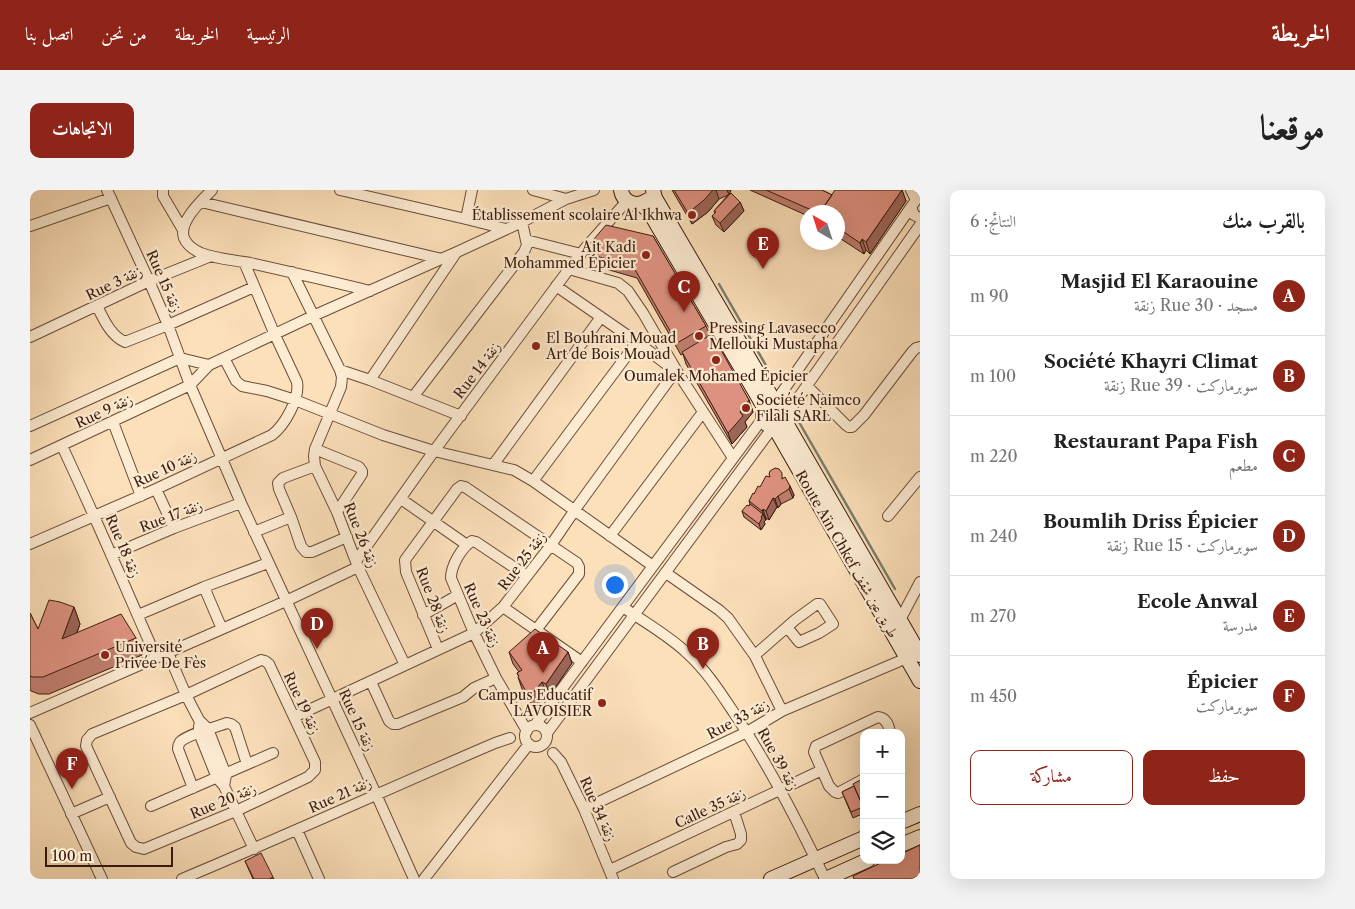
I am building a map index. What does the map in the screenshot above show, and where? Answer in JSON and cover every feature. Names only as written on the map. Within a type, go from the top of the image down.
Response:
[{"type":"main road","points":[[624,196],[635,204],[641,204],[648,199],[652,190]]},
{"type":"main road","name":"Route Aïn Chkef طريق عين شقف","points":[[652,190],[775,415],[916,652]]},
{"type":"main road","name":"Route Aïn Chkef طريق عين شقف","points":[[641,204],[649,211],[661,239],[719,339],[775,415],[900,620],[916,652],[920,681]]},
{"type":"main road","points":[[905,820],[920,814]]},
{"type":"main road","points":[[905,843],[920,837]]},
{"type":"main road","points":[[771,879],[860,840]]},
{"type":"main road","points":[[826,879],[860,864]]},
{"type":"street","points":[[163,190],[164,196],[183,230],[184,238],[190,246],[201,253],[370,291]]},
{"type":"street","points":[[183,230],[186,221],[212,190]]},
{"type":"street","points":[[340,190],[466,218],[506,229]]},
{"type":"street","points":[[466,218],[472,190]]},
{"type":"street","points":[[533,190],[566,199]]},
{"type":"street","points":[[286,601],[190,385],[209,365],[522,222],[566,199],[594,190]]},
{"type":"street","points":[[815,190],[828,195],[834,190]]},
{"type":"street","points":[[911,190],[917,200],[914,215],[920,218]]},
{"type":"street","points":[[30,226],[109,194]]},
{"type":"street","name":"Rue 15 زنقة","points":[[109,194],[168,325],[190,385]]},
{"type":"street","name":"Rue 14 زنقة","points":[[30,713],[286,601],[357,564],[434,452],[556,286],[581,254],[606,230],[624,196]]},
{"type":"street","points":[[425,879],[534,737],[635,615],[666,573],[775,415],[917,200]]},
{"type":"street","points":[[201,202],[442,259]]},
{"type":"street","points":[[413,397],[524,252],[527,245],[522,222]]},
{"type":"street","points":[[534,737],[582,662],[733,458],[775,415],[807,386],[920,225]]},
{"type":"street","points":[[526,240],[581,254]]},
{"type":"street","points":[[370,380],[457,252]]},
{"type":"street","name":"Rue 3 زنقة","points":[[30,338],[149,281],[211,256]]},
{"type":"street","points":[[244,262],[274,334],[297,382],[295,400]]},
{"type":"street","points":[[569,269],[610,280],[625,287],[678,365],[703,412],[733,458]]},
{"type":"street","points":[[292,272],[340,370],[460,416]]},
{"type":"street","points":[[556,286],[637,342],[678,365]]},
{"type":"street","points":[[97,306],[114,335],[119,340],[125,342],[254,287]]},
{"type":"street","points":[[493,465],[600,317]]},
{"type":"street","points":[[534,481],[637,342]]},
{"type":"street","points":[[807,386],[848,426],[852,427],[912,352],[920,347]]},
{"type":"street","points":[[180,358],[209,365]]},
{"type":"street","name":"Rue 9 زنقة","points":[[30,426],[180,358]]},
{"type":"street","points":[[224,358],[236,382],[242,386],[267,391],[295,400],[383,435],[434,452],[514,470],[534,481],[653,566]]},
{"type":"street","name":"Rue 25 زنقة","points":[[332,700],[474,633],[504,608],[551,545],[678,365]]},
{"type":"street","name":"Rue 26 زنقة","points":[[340,370],[342,387],[315,449],[315,466],[337,512],[357,564],[405,665]]},
{"type":"street","name":"Rue 9 زنقة","points":[[30,460],[190,385]]},
{"type":"street","name":"Rue 10 زنقة","points":[[30,544],[141,496],[272,435],[282,425],[295,400]]},
{"type":"street","points":[[610,536],[703,412]]},
{"type":"street","points":[[113,422],[141,496]]},
{"type":"street","name":"Rue 18 زنقة","points":[[62,446],[95,516],[156,657]]},
{"type":"street","points":[[315,449],[359,467],[362,471],[362,474],[337,512]]},
{"type":"street","points":[[315,466],[283,478],[278,483],[301,546],[306,552],[312,552],[347,537]]},
{"type":"street","points":[[888,516],[920,477]]},
{"type":"street","points":[[434,522],[457,489],[465,486],[577,563],[579,574],[536,630]]},
{"type":"street","points":[[156,489],[174,528]]},
{"type":"street","points":[[401,499],[467,545],[472,541],[476,542],[527,576]]},
{"type":"street","name":"Rue 17 زنقة","points":[[111,555],[174,528],[241,503]]},
{"type":"street","points":[[254,532],[291,517]]},
{"type":"street","name":"Rue 28 زنقة","points":[[434,522],[406,560],[406,572],[438,649]]},
{"type":"street","name":"Rue 23 زنقة","points":[[467,545],[452,567],[451,578],[474,633],[496,678],[534,737]]},
{"type":"street","points":[[138,615],[268,563]]},
{"type":"street","points":[[666,573],[728,618],[755,655],[782,711]]},
{"type":"street","points":[[900,620],[920,582]]},
{"type":"street","points":[[204,587],[222,629]]},
{"type":"street","points":[[423,615],[458,595]]},
{"type":"street","name":"Rue 15 زنقة","points":[[286,601],[414,879]]},
{"type":"street","name":"Rue 39 زنقة","points":[[623,606],[677,645],[697,663],[726,701],[747,732],[780,790],[826,879]]},
{"type":"street","points":[[504,608],[582,662]]},
{"type":"street","points":[[755,655],[787,627]]},
{"type":"street","name":"Rue 33 زنقة","points":[[584,809],[747,732],[782,711],[916,652]]},
{"type":"street","points":[[168,653],[186,695],[200,720],[223,780],[254,849]]},
{"type":"street","name":"Rue 19 زنقة","points":[[186,695],[260,660],[265,661],[269,664],[315,762]]},
{"type":"street","points":[[371,682],[389,721],[393,724],[398,724],[463,697],[474,688],[496,678]]},
{"type":"street","points":[[71,814],[110,797],[86,746],[87,740],[92,734],[186,695]]},
{"type":"street","points":[[294,716],[332,700]]},
{"type":"street","points":[[860,781],[838,793],[834,792],[814,752],[816,746],[878,717],[888,723],[889,729]]},
{"type":"street","points":[[193,788],[178,750],[178,745],[181,741],[203,731],[227,723],[235,727],[247,764]]},
{"type":"street","points":[[30,725],[102,879]]},
{"type":"street","name":"Rue 21 زنقة","points":[[182,879],[495,743],[510,738],[534,737]]},
{"type":"street","name":"Rue 34 زنقة","points":[[534,737],[561,762],[584,809],[612,875]]},
{"type":"street","name":"Rue 20 زنقة","points":[[152,806],[193,788],[223,780],[247,764],[273,753]]},
{"type":"street","name":"Rue 20 زنقة","points":[[110,797],[131,843],[136,847],[144,849],[236,811],[308,777],[315,770],[315,762]]},
{"type":"street","name":"Calle 35 زنقة","points":[[612,875],[734,812],[822,770]]},
{"type":"street","points":[[673,872],[726,847],[737,844],[741,840],[741,834],[734,812]]},
{"type":"street","points":[[297,830],[319,879]]},
{"type":"building","points":[[674,190],[713,190],[688,213]]},
{"type":"building","points":[[766,190],[822,190],[832,195],[825,205],[800,205]]},
{"type":"building","points":[[835,190],[902,190],[866,242],[862,239],[860,243],[845,233],[845,205],[825,205]]},
{"type":"building","points":[[731,193],[740,202],[720,223],[712,216],[716,212],[714,211]]},
{"type":"building","points":[[606,225],[653,236],[706,326],[677,343],[633,266],[588,254],[588,246]]},
{"type":"building","points":[[712,334],[749,400],[740,412],[743,416],[728,433],[682,352]]},
{"type":"building","points":[[775,468],[779,469],[782,473],[782,479],[785,477],[790,486],[789,489],[775,499],[773,498],[766,511],[763,509],[762,511],[749,501],[758,486],[760,487],[766,476],[770,477],[770,471]]},
{"type":"building","points":[[750,504],[763,514],[759,524],[742,511]]},
{"type":"building","points":[[49,600],[74,607],[62,639],[121,614],[136,638],[43,677],[30,676],[30,613],[38,629]]},
{"type":"building","points":[[535,629],[568,652],[546,684],[542,682],[529,697],[518,677],[517,673],[522,670],[509,652]]},
{"type":"building","points":[[860,780],[860,800],[853,784]]},
{"type":"building","points":[[854,786],[860,800],[860,808],[851,812],[842,792]]},
{"type":"building","points":[[920,845],[920,875],[912,879],[854,879],[853,876],[878,864],[905,864],[905,852]]},
{"type":"building","points":[[261,853],[273,877],[269,879],[254,879],[245,861]]},
{"type":"waterway","points":[[719,284],[775,381]]},
{"type":"waterway","points":[[799,422],[895,589]]},
{"type":"place","name":"Établissement scolaire Al Ikhwa","points":[[692,215]]},
{"type":"place","name":"Ait Kadi Mohammed Épicier","points":[[646,255]]},
{"type":"place","name":"Ecole Anwal","points":[[763,269]]},
{"type":"place","name":"Restaurant Papa Fish","points":[[684,312]]},
{"type":"place","name":"Pressing Lavasecco Mellouki Mustapha","points":[[699,336]]},
{"type":"place","name":"El Bouhrani Mouad Art de Bois Mouad","points":[[536,346]]},
{"type":"place","name":"Oumalek Mohamed Épicier","points":[[716,360]]},
{"type":"place","name":"Société Naimco Filali SARL","points":[[746,408]]},
{"type":"place","name":"Boumlih Driss Épicier","points":[[317,649]]},
{"type":"place","name":"Université Privée De Fès","points":[[105,655]]},
{"type":"place","name":"Société Khayri Climat","points":[[703,669]]},
{"type":"place","name":"Masjid El Karaouine","points":[[543,673]]},
{"type":"place","name":"Campus Educatif LAVOISIER","points":[[602,703]]},
{"type":"place","name":"Épicier","points":[[72,789]]}]
